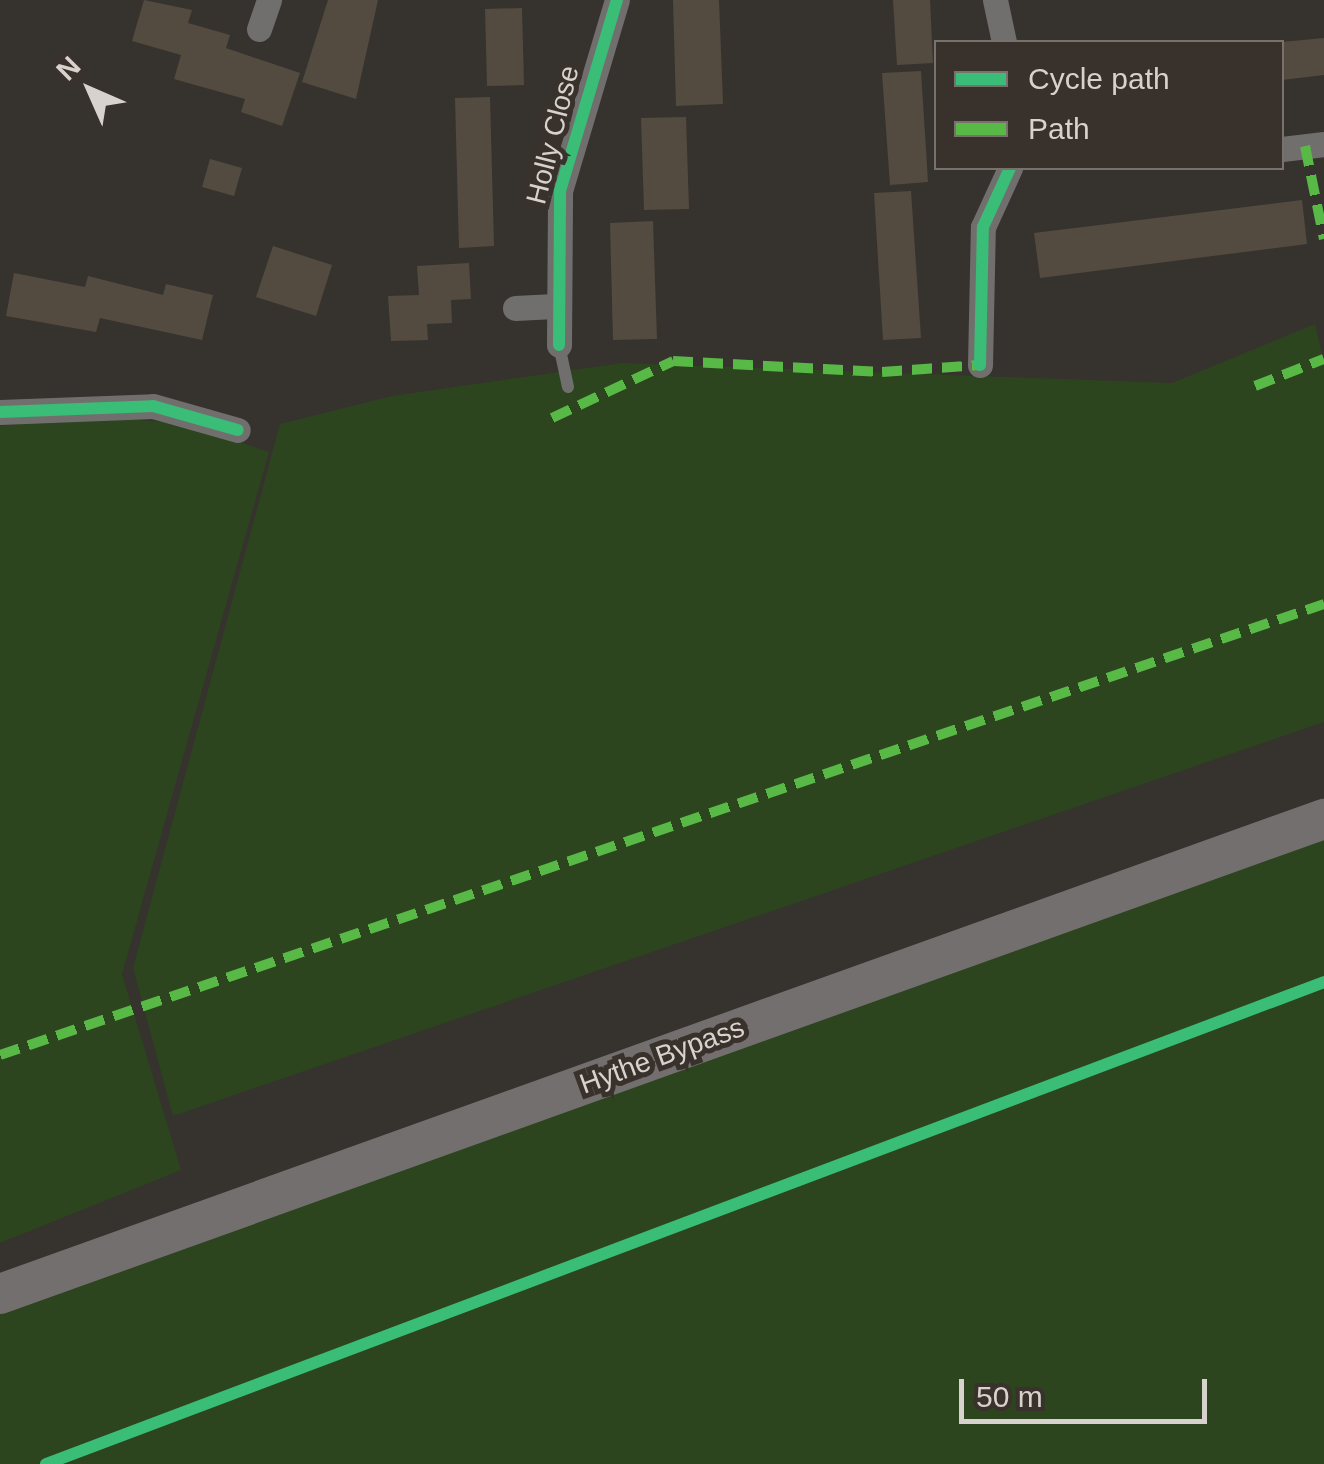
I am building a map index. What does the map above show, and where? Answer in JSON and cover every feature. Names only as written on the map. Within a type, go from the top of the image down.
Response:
[{"type":"main road","name":"Hythe Bypass","points":[[0,1294],[1324,819]]},
{"type":"street","points":[[259,29],[269,0]]},
{"type":"street","name":"Holly Close","points":[[559,346],[555,306],[560,191],[616,0]]},
{"type":"street","points":[[995,0],[1004,40]]},
{"type":"street","points":[[1284,149],[1324,144]]},
{"type":"street","points":[[980,365],[982,238],[1009,170]]},
{"type":"street","points":[[515,308],[555,306]]},
{"type":"street","points":[[0,412],[153,406],[238,430]]},
{"type":"lane","points":[[559,346],[568,387]]},
{"type":"green space","points":[[1315,324],[1324,362],[1324,722],[173,1116],[133,968],[280,424],[392,396],[622,363],[1172,383]]},
{"type":"green space","points":[[91,416],[188,424],[269,452],[122,974],[181,1170],[0,1243],[0,426]]},
{"type":"green space","points":[[1324,834],[1324,1464],[0,1464],[0,1310]]},
{"type":"building","points":[[144,0],[192,10],[188,23],[230,35],[226,48],[300,73],[282,126],[241,112],[245,99],[174,79],[181,55],[132,41]]},
{"type":"building","points":[[328,0],[378,0],[356,99],[302,82]]},
{"type":"building","points":[[673,0],[719,0],[723,104],[676,106]]},
{"type":"building","points":[[893,0],[930,0],[933,63],[897,65]]},
{"type":"building","points":[[522,8],[524,85],[487,86],[485,9]]},
{"type":"building","points":[[1324,38],[1324,75],[1284,80],[1284,42]]},
{"type":"building","points":[[921,71],[928,182],[890,185],[882,73]]},
{"type":"building","points":[[490,97],[494,246],[459,248],[455,98]]},
{"type":"building","points":[[686,117],[689,209],[644,210],[641,118]]},
{"type":"building","points":[[210,159],[242,168],[234,196],[202,187]]},
{"type":"building","points":[[911,191],[921,338],[883,340],[874,193]]},
{"type":"building","points":[[1302,200],[1307,244],[1040,278],[1034,233]]},
{"type":"building","points":[[653,221],[657,339],[613,340],[610,223]]},
{"type":"building","points":[[273,246],[332,265],[316,316],[256,297]]},
{"type":"building","points":[[469,263],[471,299],[451,300],[452,323],[427,324],[428,340],[391,341],[388,296],[419,295],[417,266]]},
{"type":"building","points":[[14,273],[85,287],[88,276],[163,295],[166,284],[213,295],[202,340],[100,318],[96,332],[6,316]]},
{"type":"marked path","points":[[1305,146],[1324,239]]},
{"type":"marked path","points":[[1255,386],[1324,359]]},
{"type":"marked path","points":[[552,418],[673,361],[882,372],[980,365]]},
{"type":"marked path","points":[[0,1055],[1324,604]]},
{"type":"cycle path","points":[[559,345],[560,191],[617,0]]},
{"type":"cycle path","points":[[980,365],[983,227],[1009,170]]},
{"type":"cycle path","points":[[0,412],[153,406],[238,430]]},
{"type":"cycle path","points":[[46,1464],[1324,982]]}]
